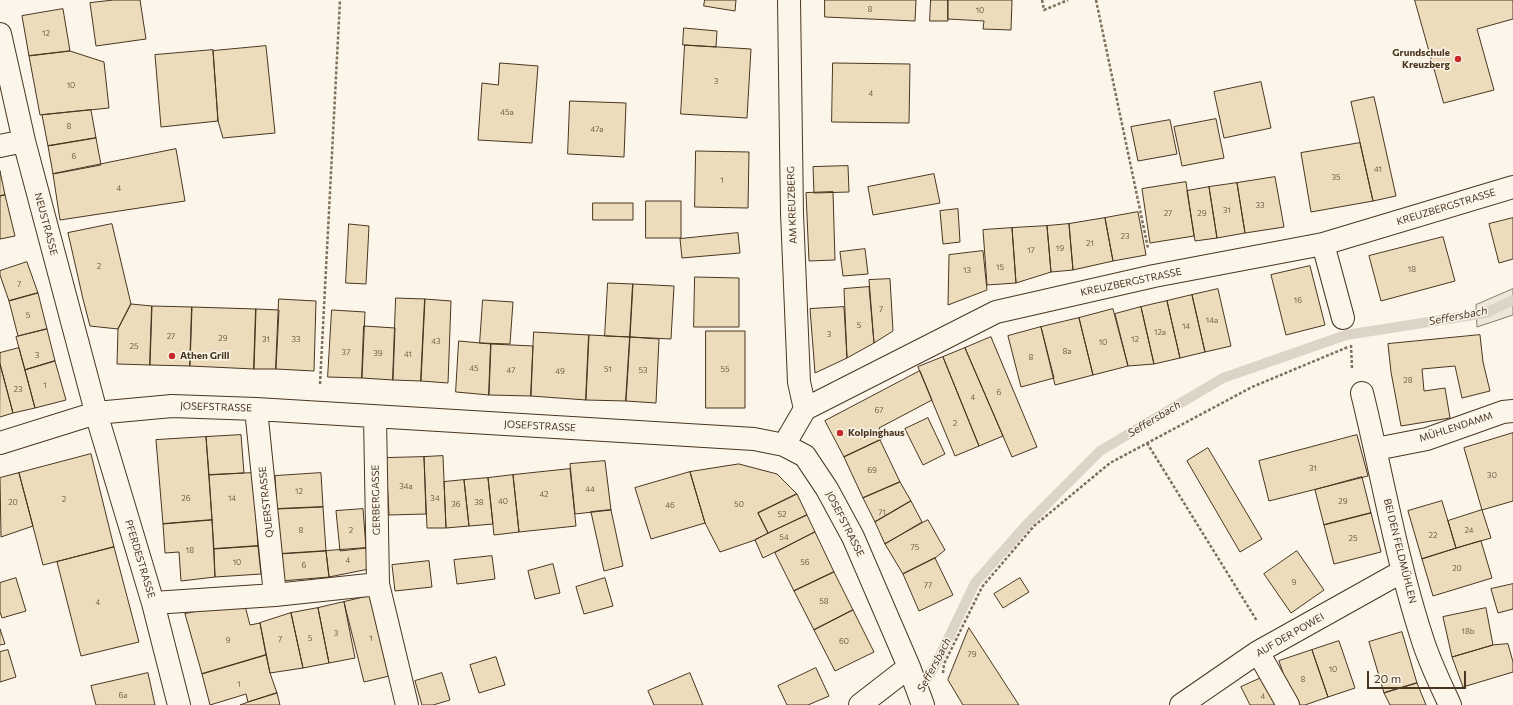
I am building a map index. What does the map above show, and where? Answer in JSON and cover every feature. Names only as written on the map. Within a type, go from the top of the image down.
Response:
[{"type":"street","name":"AM KREUZBERG","points":[[789,0],[792,221],[799,382],[805,409]]},
{"type":"street","name":"NEUSTRASSE","points":[[0,34],[24,141],[98,418]]},
{"type":"street","points":[[0,146],[24,141]]},
{"type":"street","name":"KREUZBERGSTRASSE","points":[[805,409],[996,312],[1154,276],[1323,244],[1513,187]]},
{"type":"street","points":[[1323,244],[1343,318]]},
{"type":"street","name":"BEI DEN FELDMÜHLEN","points":[[1362,393],[1403,571],[1422,639],[1450,705]]},
{"type":"street","name":"JOSEFSTRASSE","points":[[0,443],[98,418],[172,406],[256,408],[375,417],[754,439],[784,445],[805,456],[827,489],[853,537],[923,705]]},
{"type":"street","name":"QUERSTRASSE","points":[[256,408],[275,595]]},
{"type":"street","points":[[784,445],[805,409]]},
{"type":"street","name":"MÜHLENDAMM","points":[[1376,449],[1427,439],[1503,412],[1513,411]]},
{"type":"street","name":"GERBERGASSE","points":[[375,417],[378,584],[407,705]]},
{"type":"street","name":"PFERDESTRASSE","points":[[98,418],[153,603],[179,705]]},
{"type":"street","name":"AUF DER POWEI","points":[[1181,705],[1265,648],[1403,571]]},
{"type":"street","points":[[153,603],[275,595],[378,584]]},
{"type":"street","points":[[1265,648],[1288,705]]},
{"type":"street","points":[[860,705],[912,676]]},
{"type":"path","points":[[319,413],[328,212],[340,0]]},
{"type":"path","points":[[1042,0],[1044,10],[1068,0]]},
{"type":"path","points":[[1096,0],[1112,72],[1130,169],[1154,276]]},
{"type":"path","points":[[942,678],[944,664],[982,587],[1034,526],[1110,463],[1252,387],[1351,346]]},
{"type":"path","points":[[1146,443],[1265,648]]},
{"type":"shaded area","points":[[1513,289],[1513,315],[1477,327],[1476,305]]},
{"type":"building","points":[[114,0],[140,0],[146,39],[96,46],[90,3]]},
{"type":"building","points":[[705,0],[736,0],[735,11],[704,6]]},
{"type":"building","points":[[825,0],[916,0],[915,21],[825,17]]},
{"type":"building","points":[[931,0],[948,0],[948,21],[930,21]]},
{"type":"building","points":[[948,0],[1012,0],[1011,30],[983,29],[984,21],[948,19]]},
{"type":"building","name":"Grundschule Kreuzberg","points":[[1415,0],[1513,0],[1513,19],[1477,29],[1494,90],[1444,103]]},
{"type":"building","points":[[63,9],[70,51],[29,56],[22,16]]},
{"type":"building","points":[[684,28],[717,31],[716,47],[683,45]]},
{"type":"building","points":[[685,45],[751,49],[747,118],[681,114]]},
{"type":"building","points":[[266,46],[275,133],[223,138],[218,121],[213,51]]},
{"type":"building","points":[[213,50],[218,121],[161,127],[155,55]]},
{"type":"building","points":[[70,51],[104,62],[109,108],[40,115],[29,56]]},
{"type":"building","points":[[500,63],[538,66],[532,143],[478,140],[482,83],[498,85]]},
{"type":"building","points":[[833,63],[910,64],[909,123],[832,122]]},
{"type":"building","points":[[1261,82],[1271,128],[1224,138],[1214,92]]},
{"type":"building","points":[[1374,97],[1396,196],[1373,201],[1351,102]]},
{"type":"building","points":[[570,101],[626,103],[624,157],[568,154]]},
{"type":"building","points":[[91,110],[96,138],[48,146],[42,115]]},
{"type":"building","points":[[1216,119],[1224,158],[1182,166],[1174,127]]},
{"type":"building","points":[[1170,120],[1177,154],[1138,161],[1131,127]]},
{"type":"building","points":[[96,138],[101,165],[53,174],[48,146]]},
{"type":"building","points":[[1360,143],[1373,201],[1311,212],[1301,153]]},
{"type":"building","points":[[176,149],[185,201],[60,220],[53,174]]},
{"type":"building","points":[[696,151],[749,152],[748,208],[695,207]]},
{"type":"building","points":[[848,166],[849,192],[814,193],[813,167]]},
{"type":"building","points":[[0,171],[5,195],[0,196]]},
{"type":"building","points":[[934,174],[940,203],[873,215],[868,187]]},
{"type":"building","points":[[1275,177],[1284,227],[1245,233],[1237,183]]},
{"type":"building","points":[[1186,182],[1194,236],[1150,243],[1142,189]]},
{"type":"building","points":[[1237,183],[1245,233],[1217,238],[1209,187]]},
{"type":"building","points":[[1209,187],[1217,238],[1195,241],[1187,191]]},
{"type":"building","points":[[833,192],[835,260],[809,261],[806,193]]},
{"type":"building","points":[[5,195],[15,236],[0,239],[0,196]]},
{"type":"building","points":[[646,201],[681,201],[681,238],[646,238]]},
{"type":"building","points":[[593,203],[633,203],[633,220],[593,220]]},
{"type":"building","points":[[958,209],[960,242],[943,244],[940,211]]},
{"type":"building","points":[[1138,212],[1146,255],[1113,261],[1105,218]]},
{"type":"building","points":[[1105,218],[1113,261],[1073,270],[1069,224]]},
{"type":"building","points":[[1513,218],[1513,259],[1499,263],[1489,224]]},
{"type":"building","points":[[112,224],[131,304],[118,329],[90,326],[68,233]]},
{"type":"building","points":[[349,224],[369,226],[366,284],[346,283]]},
{"type":"building","points":[[1069,224],[1073,270],[1051,272],[1047,226]]},
{"type":"building","points":[[1047,226],[1051,272],[1016,283],[1012,228]]},
{"type":"building","points":[[1012,228],[1016,283],[987,285],[983,230]]},
{"type":"building","points":[[738,233],[740,253],[682,258],[680,239]]},
{"type":"building","points":[[1443,237],[1455,281],[1381,301],[1369,256]]},
{"type":"building","points":[[865,249],[868,274],[843,276],[840,252]]},
{"type":"building","points":[[983,251],[987,290],[948,305],[949,255]]},
{"type":"building","points":[[27,262],[38,293],[9,301],[0,271]]},
{"type":"building","points":[[1310,266],[1325,325],[1286,335],[1271,275]]},
{"type":"building","points":[[695,277],[739,278],[739,327],[694,327]]},
{"type":"building","points":[[890,279],[893,331],[874,343],[869,280]]},
{"type":"building","points":[[608,283],[633,284],[630,337],[605,336]]},
{"type":"building","points":[[633,284],[674,286],[671,339],[630,337]]},
{"type":"building","points":[[869,287],[874,343],[847,358],[844,289]]},
{"type":"building","points":[[1218,289],[1231,346],[1205,352],[1192,295]]},
{"type":"building","points":[[38,293],[47,329],[18,336],[9,301]]},
{"type":"building","points":[[1192,295],[1205,352],[1180,358],[1167,301]]},
{"type":"building","points":[[396,298],[425,299],[421,381],[393,380]]},
{"type":"building","points":[[279,299],[316,301],[314,371],[276,369]]},
{"type":"building","points":[[425,299],[451,301],[448,383],[421,381]]},
{"type":"building","points":[[483,300],[513,302],[510,344],[480,343]]},
{"type":"building","points":[[1167,301],[1180,358],[1154,364],[1141,307]]},
{"type":"building","points":[[131,304],[152,306],[150,365],[117,364],[118,329]]},
{"type":"building","points":[[152,306],[192,307],[190,366],[150,365]]},
{"type":"building","points":[[192,307],[256,309],[254,369],[190,366]]},
{"type":"building","points":[[844,307],[847,358],[815,373],[810,309]]},
{"type":"building","points":[[1141,307],[1154,364],[1128,366],[1115,314]]},
{"type":"building","points":[[256,309],[279,310],[276,369],[254,369]]},
{"type":"building","points":[[1113,309],[1128,366],[1093,375],[1079,318]]},
{"type":"building","points":[[332,310],[365,312],[362,378],[328,377]]},
{"type":"building","points":[[1079,318],[1093,375],[1055,385],[1041,327]]},
{"type":"building","points":[[364,326],[395,328],[393,380],[362,378]]},
{"type":"building","points":[[1041,327],[1054,378],[1021,387],[1008,336]]},
{"type":"building","points":[[47,329],[55,361],[25,370],[16,337]]},
{"type":"building","points":[[706,331],[745,331],[745,408],[706,408]]},
{"type":"building","points":[[534,332],[589,335],[586,400],[531,396]]},
{"type":"building","points":[[589,335],[630,337],[626,401],[586,400]]},
{"type":"building","points":[[1480,335],[1483,362],[1490,391],[1462,398],[1455,366],[1422,369],[1424,391],[1445,388],[1450,418],[1401,426],[1391,372],[1388,344]]},
{"type":"building","points":[[630,337],[659,339],[656,403],[626,401]]},
{"type":"building","points":[[991,337],[1037,447],[1012,457],[965,348]]},
{"type":"building","points":[[459,341],[491,344],[489,395],[456,392]]},
{"type":"building","points":[[491,344],[533,346],[531,396],[489,395]]},
{"type":"building","points":[[19,348],[35,408],[13,413],[0,364],[0,353]]},
{"type":"building","points":[[965,348],[1003,436],[979,446],[943,357]]},
{"type":"building","points":[[943,357],[979,446],[955,456],[918,367]]},
{"type":"building","points":[[55,361],[66,400],[35,408],[25,370]]},
{"type":"building","points":[[0,364],[13,413],[0,417]]},
{"type":"building","points":[[920,371],[932,400],[879,428],[884,437],[844,457],[825,421]]},
{"type":"building","points":[[928,418],[945,454],[923,465],[905,429]]},
{"type":"building","points":[[1513,433],[1513,501],[1482,510],[1464,448]]},
{"type":"building","points":[[241,435],[244,473],[209,475],[206,437]]},
{"type":"building","points":[[1357,435],[1368,476],[1269,501],[1259,461]]},
{"type":"building","points":[[206,437],[212,520],[163,524],[156,440]]},
{"type":"building","points":[[880,440],[900,482],[863,498],[844,457]]},
{"type":"building","points":[[1208,448],[1262,539],[1240,552],[1187,461]]},
{"type":"building","points":[[91,454],[114,547],[43,565],[19,473]]},
{"type":"building","points":[[443,456],[446,528],[427,528],[424,457]]},
{"type":"building","points":[[424,457],[426,514],[389,515],[386,458]]},
{"type":"building","points":[[605,461],[611,510],[575,514],[570,464]]},
{"type":"building","points":[[739,464],[777,474],[797,494],[758,513],[768,533],[755,540],[720,552],[705,523],[690,472]]},
{"type":"building","points":[[570,469],[576,526],[519,532],[513,475]]},
{"type":"building","points":[[690,472],[705,523],[651,539],[635,488]]},
{"type":"building","points":[[19,473],[33,526],[1,537],[0,478]]},
{"type":"building","points":[[253,473],[258,546],[214,549],[209,475]]},
{"type":"building","points":[[321,473],[323,507],[277,509],[275,476]]},
{"type":"building","points":[[513,475],[519,532],[494,535],[488,478]]},
{"type":"building","points":[[1362,477],[1371,513],[1324,525],[1315,490]]},
{"type":"building","points":[[488,478],[493,524],[469,526],[464,480]]},
{"type":"building","points":[[464,480],[469,526],[446,528],[444,482]]},
{"type":"building","points":[[900,482],[911,501],[875,522],[863,498]]},
{"type":"building","points":[[797,494],[807,515],[768,533],[758,513]]},
{"type":"building","points":[[911,501],[922,522],[885,544],[875,522]]},
{"type":"building","points":[[1442,501],[1456,548],[1422,559],[1408,511]]},
{"type":"building","points":[[323,507],[326,551],[280,554],[277,509]]},
{"type":"building","points":[[363,509],[366,548],[340,551],[336,511]]},
{"type":"building","points":[[611,510],[623,566],[604,571],[591,512]]},
{"type":"building","points":[[1482,510],[1491,538],[1456,548],[1448,521]]},
{"type":"building","points":[[1371,513],[1381,552],[1334,564],[1324,525]]},
{"type":"building","points":[[807,515],[815,532],[763,558],[755,540]]},
{"type":"building","points":[[212,520],[215,577],[181,581],[179,552],[165,553],[163,524]]},
{"type":"building","points":[[928,520],[945,550],[935,558],[903,574],[885,544]]},
{"type":"building","points":[[815,532],[834,572],[794,591],[775,553]]},
{"type":"building","points":[[1481,541],[1492,578],[1433,596],[1422,559]]},
{"type":"building","points":[[258,546],[261,574],[215,577],[214,549]]},
{"type":"building","points":[[114,547],[139,642],[81,656],[57,562]]},
{"type":"building","points":[[366,548],[369,569],[329,577],[326,551]]},
{"type":"building","points":[[326,551],[329,577],[281,581],[280,554]]},
{"type":"building","points":[[1297,551],[1324,590],[1291,613],[1264,574]]},
{"type":"building","points":[[492,556],[495,579],[457,584],[454,560]]},
{"type":"building","points":[[935,558],[953,595],[919,611],[903,574]]},
{"type":"building","points":[[429,561],[432,587],[395,591],[392,565]]},
{"type":"building","points":[[553,564],[560,593],[535,599],[528,571]]},
{"type":"building","points":[[834,572],[853,610],[814,630],[794,591]]},
{"type":"building","points":[[16,578],[26,611],[2,618],[0,612],[0,583]]},
{"type":"building","points":[[605,578],[613,606],[584,614],[576,587]]},
{"type":"building","points":[[1020,578],[1029,592],[1003,608],[994,594]]},
{"type":"building","points":[[1513,584],[1513,609],[1498,613],[1491,589]]},
{"type":"building","points":[[378,594],[398,674],[364,682],[344,602]]},
{"type":"building","points":[[244,602],[250,625],[260,623],[266,655],[202,674],[185,614]]},
{"type":"building","points":[[344,602],[355,658],[329,663],[318,608]]},
{"type":"building","points":[[318,608],[329,663],[303,668],[291,613]]},
{"type":"building","points":[[1486,608],[1493,645],[1452,657],[1443,617]]},
{"type":"building","points":[[853,610],[874,652],[835,671],[814,630]]},
{"type":"building","points":[[291,613],[303,668],[270,673],[260,623]]},
{"type":"building","points":[[969,628],[1019,705],[963,705],[948,680]]},
{"type":"building","points":[[0,629],[5,644],[0,645]]},
{"type":"building","points":[[1402,632],[1417,683],[1384,693],[1369,642]]},
{"type":"building","points":[[1339,641],[1355,688],[1328,697],[1312,650]]},
{"type":"building","points":[[1508,644],[1513,662],[1513,672],[1463,687],[1452,657],[1493,645]]},
{"type":"building","points":[[8,650],[16,677],[0,682],[0,652]]},
{"type":"building","points":[[1312,650],[1328,697],[1305,705],[1294,705],[1279,661]]},
{"type":"building","points":[[266,655],[277,693],[248,702],[246,694],[210,705],[202,674]]},
{"type":"building","points":[[496,657],[505,685],[479,693],[470,665]]},
{"type":"building","points":[[816,668],[829,696],[808,705],[787,705],[778,686]]},
{"type":"building","points":[[148,673],[155,705],[96,705],[91,686]]},
{"type":"building","points":[[442,673],[450,700],[433,705],[422,705],[415,681]]},
{"type":"building","points":[[690,673],[703,705],[654,705],[648,691]]},
{"type":"building","points":[[1270,674],[1284,705],[1250,705],[1241,687]]},
{"type":"building","points":[[1417,683],[1426,705],[1390,705],[1384,693]]},
{"type":"building","points":[[277,693],[280,705],[240,705],[248,702]]},
{"type":"waterway","name":"Seffersbach","points":[[919,693],[937,662],[975,583],[1027,524],[1100,451],[1223,378],[1346,335],[1486,313],[1513,300]]},
{"type":"place","name":"Grundschule Kreuzberg","points":[[1458,59]]},
{"type":"place","name":"Athen Grill","points":[[172,356]]},
{"type":"place","name":"Kolpinghaus","points":[[840,433]]}]
